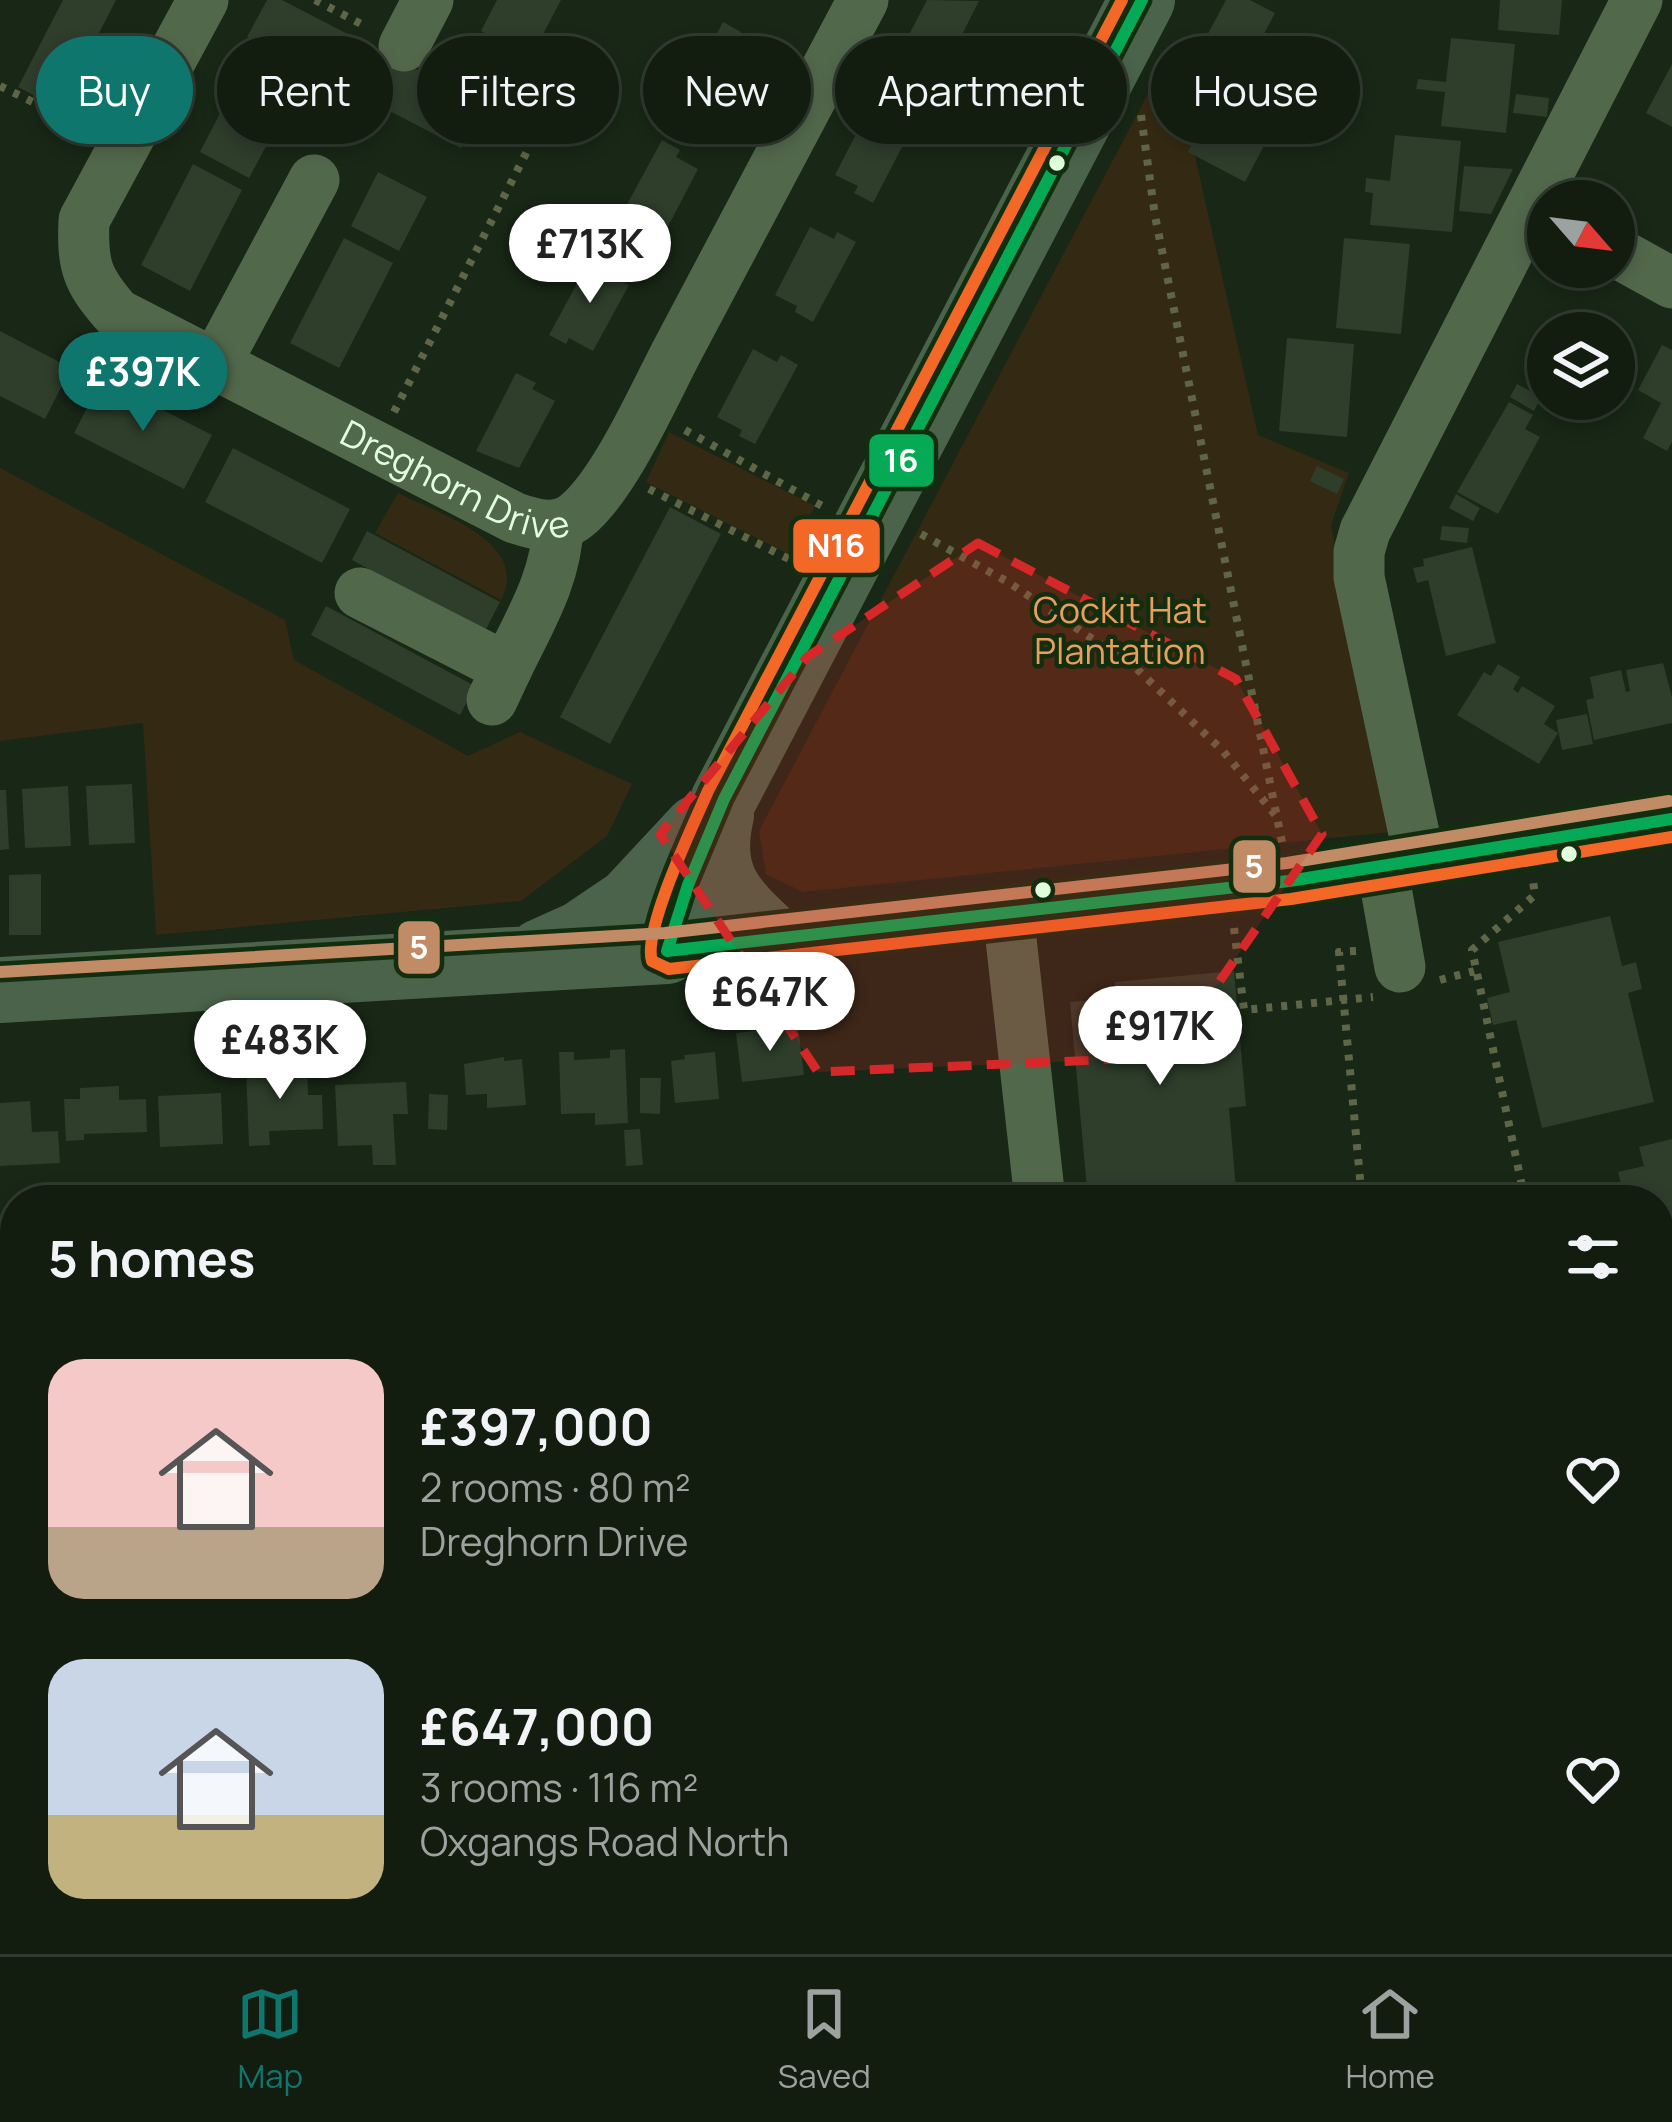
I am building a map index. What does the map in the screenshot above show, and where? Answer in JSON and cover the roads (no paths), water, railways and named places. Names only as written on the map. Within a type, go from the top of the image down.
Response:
[{"type":"main road","points":[[0,990],[667,952],[688,885],[724,799],[1142,0]]},
{"type":"main road","points":[[724,799],[713,847],[722,880],[738,907],[773,938]]},
{"type":"main road","points":[[521,960],[580,934],[629,901],[724,799]]},
{"type":"street","name":"Dreghorn Drive","points":[[203,0],[84,220],[82,256],[92,286],[117,314],[515,518],[538,526],[558,525],[548,582],[500,684],[360,593]]},
{"type":"street","points":[[404,46],[428,0]]},
{"type":"street","points":[[558,525],[574,518],[599,490],[646,410],[862,0]]},
{"type":"street","points":[[1554,180],[1637,0]]},
{"type":"street","points":[[216,362],[314,180]]},
{"type":"street","points":[[1394,971],[1401,863],[1359,552],[1365,531],[1527,234]]},
{"type":"street","points":[[1635,263],[1672,283]]},
{"type":"street","points":[[667,952],[1288,881],[1672,819]]},
{"type":"street","points":[[1009,912],[1038,1185]]},
{"type":"park label","name":"Cockit Hat Plantation","points":[[1120,630]]}]
